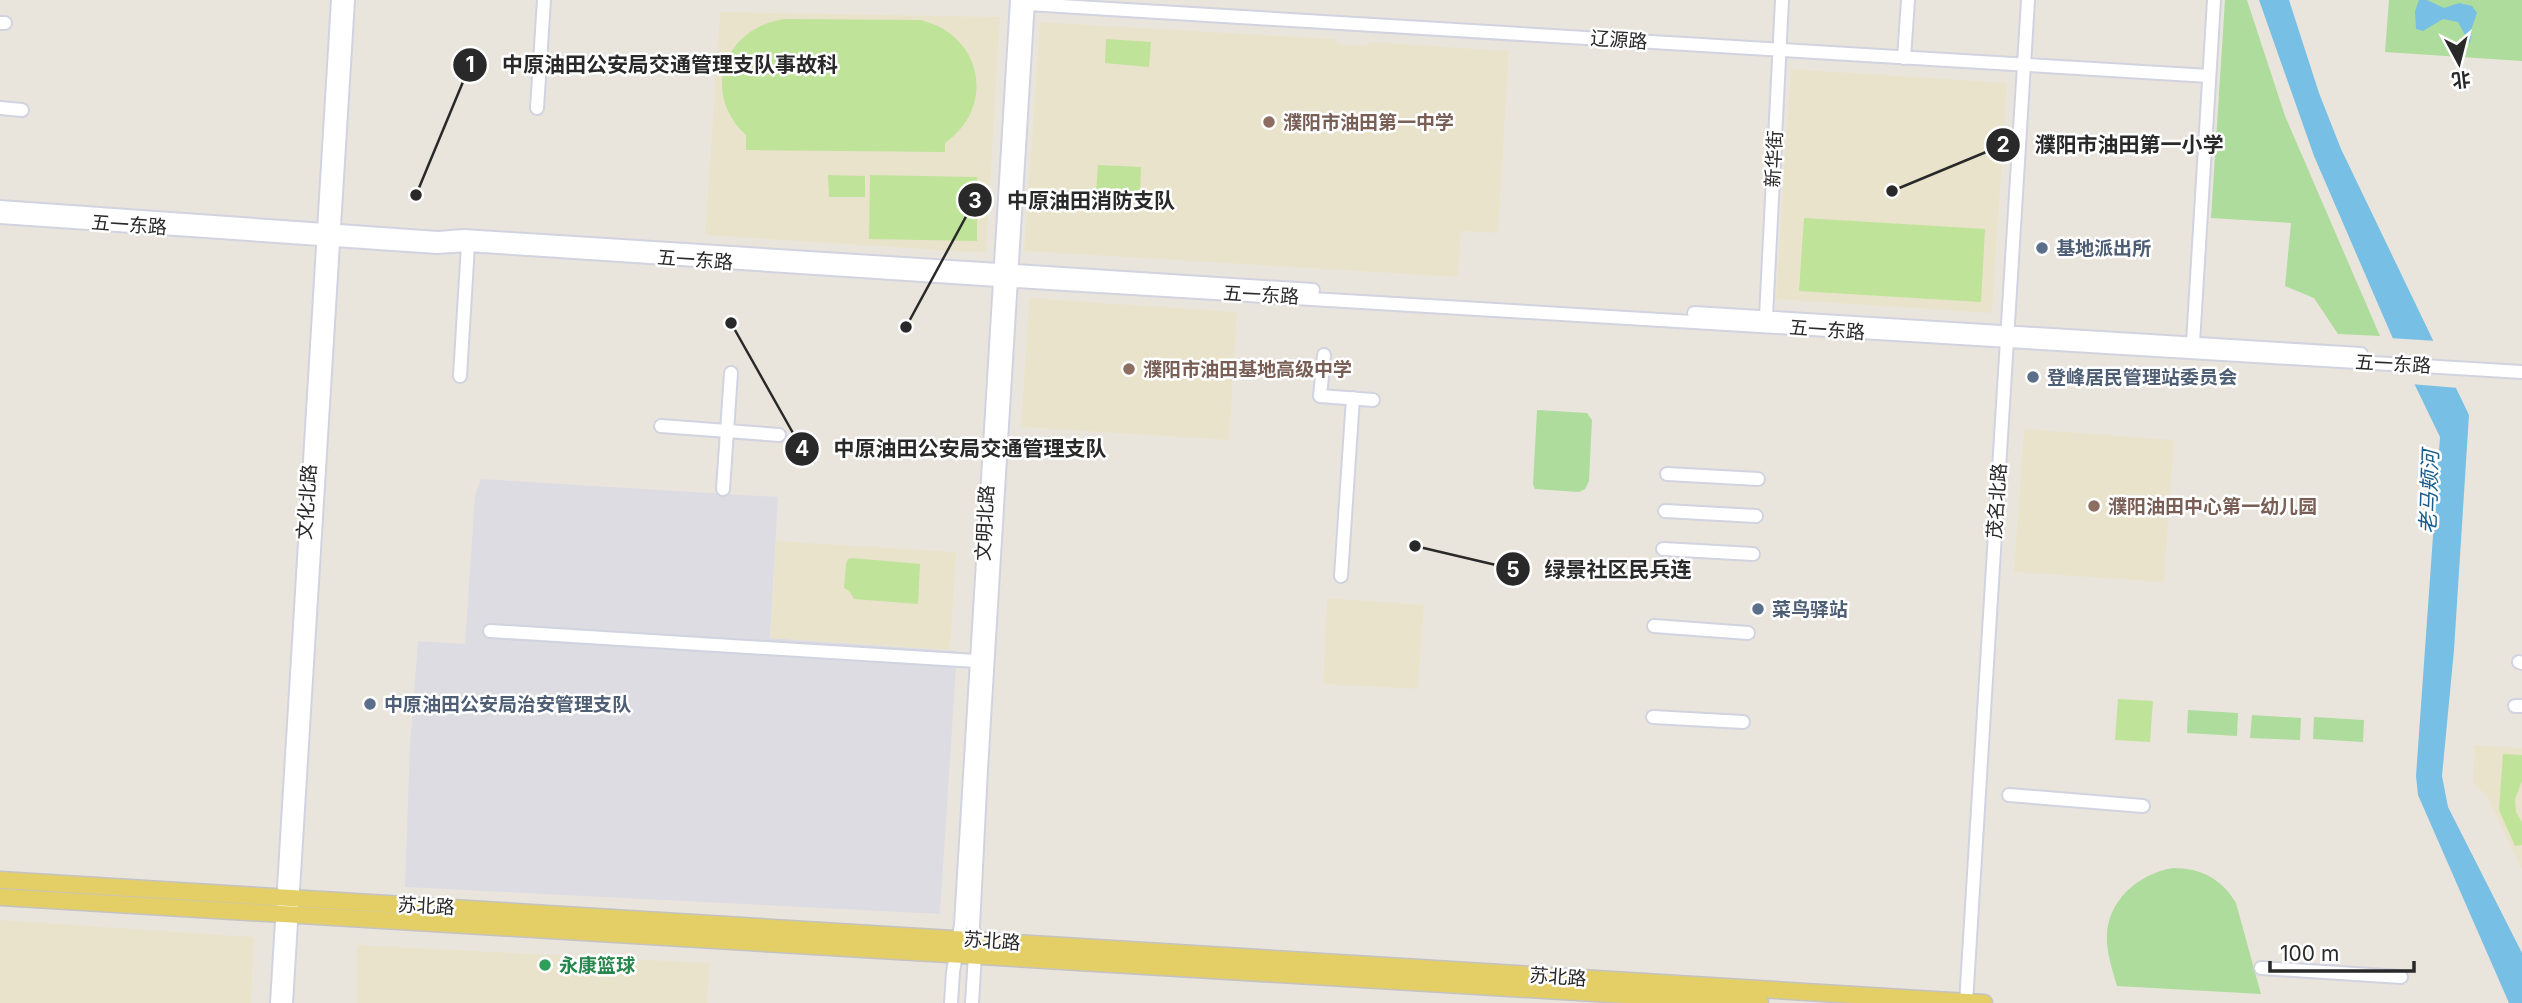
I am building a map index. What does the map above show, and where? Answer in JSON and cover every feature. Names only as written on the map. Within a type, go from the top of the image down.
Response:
[{"type":"main road","name":"苏北路","points":[[0,880],[287,906]]},
{"type":"main road","name":"苏北路","points":[[0,897],[287,906],[966,947],[1984,1003]]},
{"type":"main road","name":"苏北路","points":[[966,947],[1760,1003]]},
{"type":"street","name":"文化北路","points":[[329,234],[338,0]]},
{"type":"street","name":"文化北路","points":[[276,1003],[287,906],[329,234],[348,0]]},
{"type":"street","points":[[537,108],[544,0]]},
{"type":"street","name":"新华街","points":[[1766,317],[1782,0]]},
{"type":"street","points":[[1904,58],[1908,0]]},
{"type":"street","name":"茂名北路","points":[[1966,1002],[2028,0]]},
{"type":"street","points":[[2193,343],[2214,0]]},
{"type":"street","name":"辽源路","points":[[1024,1],[2209,76]]},
{"type":"street","name":"文明北路","points":[[972,1003],[966,947],[976,661],[1024,1]]},
{"type":"street","points":[[0,108],[22,110]]},
{"type":"street","name":"五一东路","points":[[0,207],[329,234],[437,247],[468,245],[1766,317],[2007,336],[2193,343],[2392,360]]},
{"type":"street","name":"五一东路","points":[[0,217],[329,234],[438,238],[464,236],[1005,275],[2392,360],[2522,364]]},
{"type":"street","points":[[460,376],[468,245]]},
{"type":"street","name":"文明北路","points":[[951,1003],[966,947],[974,900],[1005,275]]},
{"type":"street","points":[[1324,355],[1320,396],[1373,400]]},
{"type":"street","name":"五一东路","points":[[2450,363],[2522,372]]},
{"type":"street","points":[[723,489],[731,373]]},
{"type":"street","points":[[1341,576],[1353,398]]},
{"type":"street","points":[[661,426],[779,435]]},
{"type":"street","points":[[1667,474],[1758,480]]},
{"type":"street","points":[[1665,510],[1756,516]]},
{"type":"street","points":[[1663,549],[1753,554]]},
{"type":"street","points":[[1654,626],[1748,633]]},
{"type":"street","points":[[490,631],[976,661]]},
{"type":"street","points":[[1653,717],[1743,722]]},
{"type":"street","points":[[2009,795],[2143,806]]},
{"type":"street","name":"文化北路","points":[[286,1003],[287,906]]},
{"type":"street","points":[[2261,968],[2401,977]]},
{"type":"shaded area","points":[[720,12],[1000,17],[986,253],[705,235]]},
{"type":"shaded area","name":"濮阳市油田第一中学","points":[[1040,22],[1334,39],[1339,44],[1365,46],[1371,42],[1509,51],[1498,233],[1461,231],[1458,277],[1024,251]]},
{"type":"shaded area","points":[[1791,69],[2007,83],[1992,313],[1776,299]]},
{"type":"shaded area","name":"濮阳市油田基地高级中学","points":[[1029,298],[1237,312],[1229,440],[1021,427]]},
{"type":"shaded area","name":"濮阳油田中心第一幼儿园","points":[[2024,429],[2174,440],[2164,582],[2014,572]]},
{"type":"shaded area","points":[[481,479],[778,497],[770,638],[957,651],[940,914],[405,887],[410,743],[418,641],[465,644],[475,496]]},
{"type":"shaded area","points":[[776,541],[956,552],[950,650],[770,638]]},
{"type":"shaded area","points":[[1327,598],[1424,605],[1418,689],[1323,684]]},
{"type":"shaded area","points":[[2474,745],[2522,748],[2522,870],[2487,796],[2473,783]]},
{"type":"shaded area","points":[[0,920],[254,937],[251,1003],[0,1003]]},
{"type":"shaded area","points":[[357,945],[710,963],[707,1003],[357,1003]]},
{"type":"green space","points":[[2225,0],[2247,0],[2285,116],[2380,336],[2338,334],[2314,298],[2285,286],[2291,223],[2211,218]]},
{"type":"green space","points":[[2389,0],[2522,0],[2522,61],[2385,52]]},
{"type":"green space","points":[[785,19],[920,20],[941,28],[957,40],[969,55],[975,73],[976,92],[972,110],[961,128],[945,143],[945,152],[746,150],[746,135],[732,118],[724,100],[722,82],[725,64],[734,48],[747,35],[764,25]]},
{"type":"green space","points":[[1106,39],[1151,42],[1149,67],[1105,63]]},
{"type":"green space","points":[[1098,165],[1141,167],[1140,195],[1096,193]]},
{"type":"green space","points":[[828,175],[865,176],[865,197],[829,197]]},
{"type":"green space","points":[[870,175],[977,177],[977,241],[869,239]]},
{"type":"green space","points":[[1804,218],[1985,229],[1981,302],[1799,291]]},
{"type":"green space","points":[[1537,410],[1587,413],[1592,420],[1589,481],[1585,489],[1579,492],[1535,489],[1533,484]]},
{"type":"green space","points":[[848,559],[920,564],[918,604],[854,599],[844,588],[846,564]]},
{"type":"green space","points":[[2118,699],[2153,701],[2150,742],[2115,740]]},
{"type":"green space","points":[[2188,710],[2238,713],[2237,736],[2187,733]]},
{"type":"green space","points":[[2252,715],[2301,718],[2300,740],[2250,738]]},
{"type":"green space","points":[[2314,717],[2364,720],[2363,742],[2313,739]]},
{"type":"green space","points":[[2503,754],[2522,755],[2522,781],[2515,799],[2516,812],[2522,822],[2522,845],[2515,846],[2499,810]]},
{"type":"green space","points":[[2173,868],[2193,870],[2210,876],[2224,887],[2236,903],[2261,994],[2117,986],[2107,943],[2111,915],[2125,893],[2136,884],[2160,871]]},
{"type":"water","points":[[2259,0],[2289,0],[2319,93],[2341,149],[2469,415],[2454,650],[2442,776],[2448,807],[2522,953],[2522,1003],[2509,1003],[2418,795],[2416,776],[2440,437],[2397,348],[2314,156]]},
{"type":"water","points":[[2419,0],[2427,0],[2444,8],[2459,3],[2472,6],[2477,13],[2470,44],[2458,22],[2443,19],[2423,31],[2416,29],[2415,11]]},
{"type":"pier","points":[[2389,338],[2437,341],[2459,388],[2410,384]]},
{"type":"place","name":"濮阳市油田第一中学","points":[[1269,122]]},
{"type":"place","name":"濮阳市油田第一小学","points":[[1892,191]]},
{"type":"place","name":"中原油田公安局交通管理支队事故科","points":[[416,195]]},
{"type":"place","name":"基地派出所","points":[[2042,248]]},
{"type":"place","name":"中原油田公安局交通管理支队","points":[[731,323]]},
{"type":"place","name":"中原油田消防支队","points":[[906,327]]},
{"type":"place","name":"濮阳市油田基地高级中学","points":[[1129,369]]},
{"type":"place","name":"登峰居民管理站委员会","points":[[2033,377]]},
{"type":"place","name":"濮阳油田中心第一幼儿园","points":[[2094,506]]},
{"type":"place","name":"绿景社区民兵连","points":[[1415,546]]},
{"type":"place","name":"菜鸟驿站","points":[[1758,609]]},
{"type":"place","name":"中原油田公安局治安管理支队","points":[[370,704]]},
{"type":"place","name":"永康篮球","points":[[545,965]]},
{"type":"water label","name":"老马颊河","points":[[2429,492]]}]
